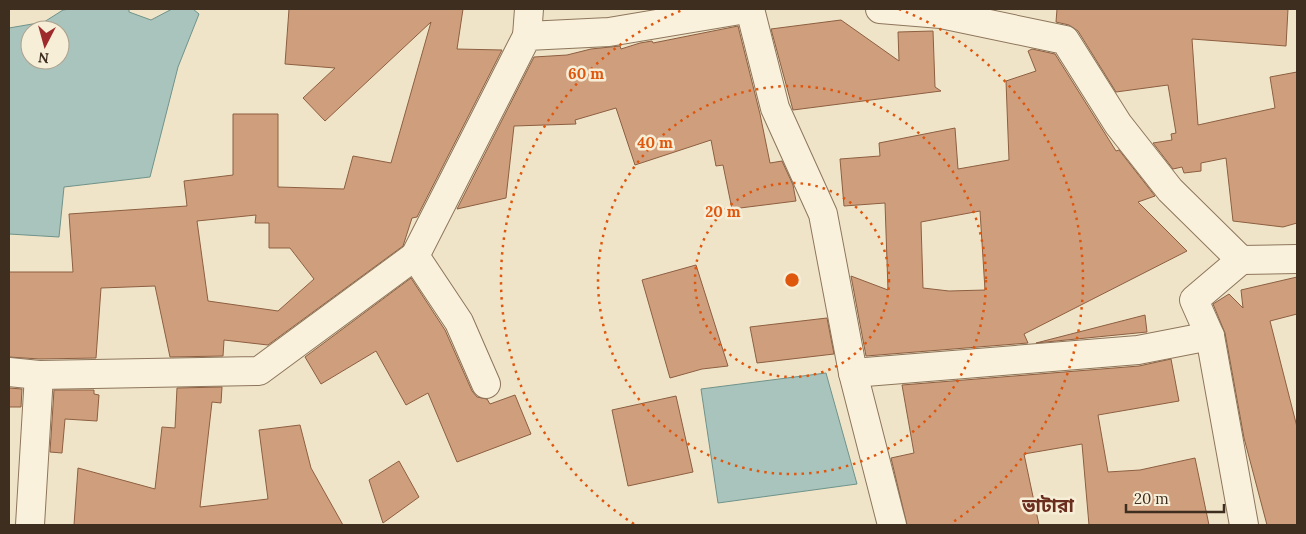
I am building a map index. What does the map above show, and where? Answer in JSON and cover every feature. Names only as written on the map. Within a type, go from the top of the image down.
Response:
[{"type":"street","points":[[9,372],[39,375],[259,372],[415,256],[527,36],[529,9]]},
{"type":"street","points":[[527,36],[609,32],[746,9]]},
{"type":"street","points":[[750,9],[775,108],[823,214],[853,374],[892,525]]},
{"type":"street","points":[[880,9],[941,14],[1065,40],[1118,124],[1170,190],[1240,260]]},
{"type":"street","points":[[415,256],[459,322],[486,384]]},
{"type":"street","points":[[1244,525],[1210,336],[1194,300],[1240,260],[1297,259]]},
{"type":"street","points":[[853,374],[1138,350],[1210,336]]},
{"type":"street","points":[[30,525],[39,375]]},
{"type":"water","points":[[70,9],[129,9],[129,12],[151,20],[172,9],[193,9],[199,14],[178,67],[150,177],[64,187],[59,237],[9,234],[9,28],[20,26],[20,70],[70,70],[70,20],[47,20],[63,10]]},
{"type":"water","points":[[826,373],[857,484],[718,503],[701,389]]},
{"type":"building","points":[[289,9],[463,9],[457,49],[502,50],[417,217],[412,218],[403,246],[268,345],[224,340],[223,356],[170,357],[155,286],[101,288],[96,358],[40,359],[9,357],[9,272],[73,272],[69,214],[187,206],[184,181],[233,175],[233,114],[278,114],[278,187],[344,189],[353,156],[391,163],[431,22],[325,121],[303,98],[335,68],[285,64]],"holes":[[[256,215],[255,223],[269,223],[269,248],[290,248],[314,279],[278,311],[208,301],[197,221]]]},
{"type":"building","points":[[1057,9],[1288,9],[1286,46],[1192,39],[1198,125],[1275,108],[1270,77],[1297,72],[1297,223],[1283,227],[1233,221],[1226,158],[1201,163],[1201,171],[1184,173],[1182,167],[1173,169],[1153,143],[1172,140],[1171,134],[1176,133],[1168,85],[1116,92],[1078,31],[1069,25],[1056,22]]},
{"type":"building","points":[[841,20],[899,61],[898,32],[933,31],[935,87],[941,91],[793,110],[771,29]]},
{"type":"building","points":[[738,26],[770,163],[782,161],[793,185],[796,201],[732,209],[723,165],[716,166],[711,140],[635,165],[616,108],[575,120],[576,124],[514,126],[506,198],[457,209],[534,57],[567,55],[591,49],[620,46],[621,49],[640,43],[652,41],[653,43]]},
{"type":"building","points":[[1032,49],[1055,54],[1116,151],[1119,150],[1155,196],[1138,202],[1187,251],[1024,334],[1028,343],[866,356],[851,276],[888,290],[885,203],[844,206],[840,159],[880,156],[879,143],[955,128],[958,169],[1009,160],[1006,81],[1036,71],[1028,51]],"holes":[[[980,211],[985,290],[949,291],[923,288],[921,222]]]},
{"type":"building","points":[[696,265],[728,366],[702,369],[670,378],[642,280]]},
{"type":"building","points":[[1297,277],[1297,314],[1270,321],[1297,427],[1297,525],[1267,525],[1244,438],[1225,333],[1213,304],[1229,294],[1243,308],[1241,290]]},
{"type":"building","points":[[411,278],[445,330],[472,391],[477,397],[487,399],[490,404],[515,395],[531,434],[457,462],[428,393],[406,405],[376,351],[321,384],[305,357]]},
{"type":"building","points":[[1145,315],[1147,332],[1036,343]]},
{"type":"building","points":[[827,318],[834,354],[757,363],[750,327]]},
{"type":"building","points":[[1171,359],[1179,401],[1098,415],[1108,472],[1140,470],[1195,458],[1209,525],[1089,525],[1082,444],[1024,454],[1039,525],[907,525],[891,458],[914,453],[902,385],[1139,366]]},
{"type":"building","points":[[222,387],[221,403],[212,402],[200,507],[268,499],[259,430],[300,425],[311,468],[343,525],[74,525],[78,468],[155,489],[162,427],[175,428],[177,388]]},
{"type":"building","points":[[9,388],[22,389],[21,407],[9,407]]},
{"type":"building","points":[[54,390],[94,390],[94,394],[99,395],[97,421],[65,419],[62,453],[50,452]]},
{"type":"building","points":[[676,396],[693,472],[628,486],[612,410]]},
{"type":"building","points":[[399,461],[419,497],[383,523],[369,480]]},
{"type":"district","name":"ভাটারা","points":[[1048,505]]}]
